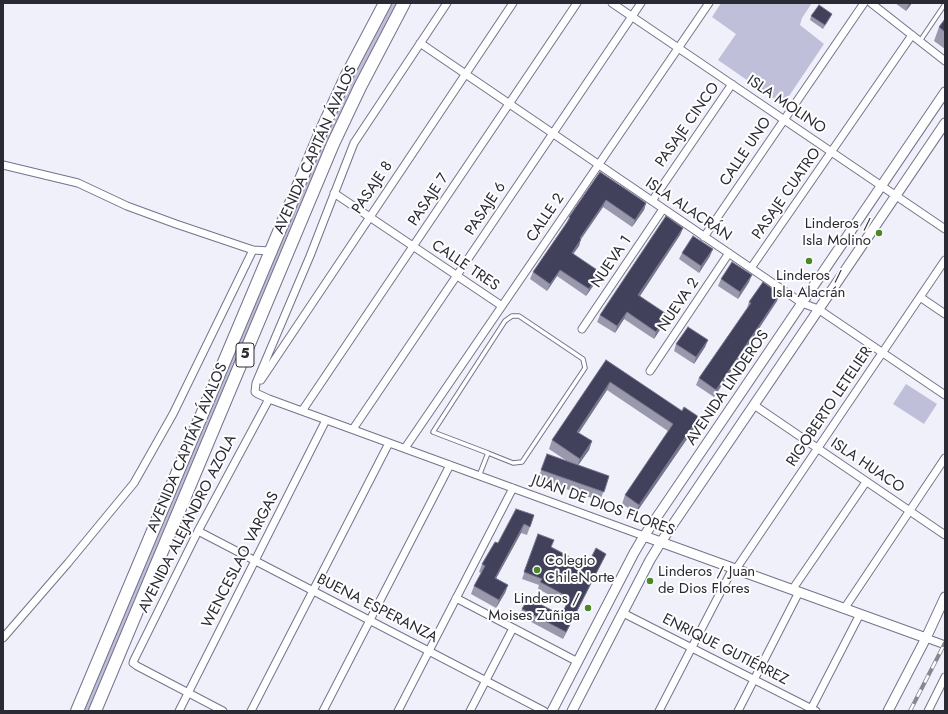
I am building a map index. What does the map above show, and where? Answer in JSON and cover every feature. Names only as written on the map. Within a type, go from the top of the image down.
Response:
[{"type":"highway","name":"AVENIDA CAPITÁN ÁVALOS","points":[[77,711],[328,115],[385,3]]},
{"type":"highway","name":"AVENIDA CAPITÁN ÁVALOS","points":[[95,711],[334,144],[360,87],[404,3]]},
{"type":"street","points":[[255,388],[351,149],[447,3]]},
{"type":"street","name":"PASAJE 8","points":[[255,388],[513,3]]},
{"type":"street","name":"PASAJE 7","points":[[302,411],[577,3]]},
{"type":"street","name":"ISLA MOLINO","points":[[612,3],[945,229]]},
{"type":"street","name":"PASAJE 6","points":[[353,430],[641,3]]},
{"type":"street","name":"CALLE 2","points":[[405,448],[709,3]]},
{"type":"street","name":"CALLE UNO","points":[[704,237],[864,3]]},
{"type":"street","points":[[871,3],[945,61]]},
{"type":"street","name":"PASAJE CUATRO","points":[[751,268],[912,36]]},
{"type":"street","name":"ISLA ALACRÁN","points":[[420,43],[802,303],[818,309],[945,395]]},
{"type":"street","name":"PASAJE CINCO","points":[[652,201],[732,84]]},
{"type":"street","name":"AVENIDA LINDEROS","points":[[552,711],[644,536],[945,92]]},
{"type":"street","name":"AVENIDA LINDEROS","points":[[572,711],[650,560],[661,542],[945,123]]},
{"type":"street","points":[[3,165],[78,183],[127,206],[253,250],[270,251]]},
{"type":"street","name":"CALLE TRES","points":[[334,194],[502,306]]},
{"type":"street","name":"NUEVA 1","points":[[582,329],[663,209]]},
{"type":"street","points":[[3,638],[68,563],[134,483],[172,414],[253,250]]},
{"type":"street","name":"NUEVA 2","points":[[650,371],[729,253]]},
{"type":"street","name":"RIGOBERTO LETELIER","points":[[659,711],[735,569],[945,260]]},
{"type":"street","points":[[920,297],[945,314]]},
{"type":"street","name":"JUAN DE DIOS FLORES","points":[[255,388],[255,392],[269,399],[945,645]]},
{"type":"street","name":"AVENIDA ALEJANDRO AZOLA","points":[[188,693],[133,663],[198,531],[269,399]]},
{"type":"street","name":"ISLA HUACO","points":[[754,405],[945,535]]},
{"type":"street","name":"WENCESLAO VARGAS","points":[[179,711],[326,420]]},
{"type":"street","points":[[251,711],[389,443]]},
{"type":"street","points":[[844,608],[945,458]]},
{"type":"street","points":[[322,711],[450,465]]},
{"type":"street","points":[[738,711],[796,591],[866,482]]},
{"type":"street","points":[[398,711],[513,488]]},
{"type":"street","name":"BUENA ESPERANZA","points":[[198,531],[544,711]]},
{"type":"street","points":[[456,598],[578,662]]},
{"type":"street","points":[[888,711],[945,598]]},
{"type":"street","name":"ENRIQUE GUTIÉRREZ","points":[[623,613],[812,710]]},
{"type":"street","points":[[812,710],[860,614]]},
{"type":"street","points":[[470,711],[513,628]]},
{"type":"street","points":[[928,711],[945,677]]},
{"type":"street","points":[[188,693],[224,711]]},
{"type":"lane","points":[[920,42],[945,4]]},
{"type":"lane","points":[[512,316],[519,316],[583,359],[585,368],[522,462],[513,463],[488,453],[433,432],[505,321],[512,316]]},
{"type":"lane","points":[[479,476],[488,453]]},
{"type":"shaded area","points":[[390,3],[400,3],[91,711],[81,711],[334,114]]},
{"type":"shaded area","points":[[721,3],[812,3],[802,18],[800,25],[824,44],[783,105],[718,60],[736,34],[712,17]]},
{"type":"shaded area","points":[[906,384],[937,404],[924,424],[893,404]]},
{"type":"building","points":[[819,5],[832,14],[825,25],[811,16]]},
{"type":"building","points":[[945,19],[945,32],[939,27]]},
{"type":"building","points":[[600,172],[646,203],[635,220],[606,200],[580,238],[581,239],[572,253],[600,272],[589,289],[560,270],[550,284],[533,272]]},
{"type":"building","points":[[666,216],[683,228],[638,295],[668,315],[656,332],[627,312],[617,326],[600,315]]},
{"type":"building","points":[[693,236],[713,249],[701,266],[682,253]]},
{"type":"building","points":[[732,262],[752,275],[740,292],[721,279]]},
{"type":"building","points":[[763,282],[780,294],[716,390],[699,378],[751,303],[749,302]]},
{"type":"building","points":[[688,327],[708,340],[696,357],[676,344]]},
{"type":"building","points":[[606,360],[682,411],[684,407],[699,417],[639,505],[625,495],[673,424],[610,382],[577,432],[592,441],[580,459],[552,440]]},
{"type":"building","points":[[547,454],[609,476],[604,492],[541,470]]},
{"type":"building","points":[[516,509],[534,515],[530,527],[524,524],[495,578],[508,585],[499,600],[474,586],[485,566],[482,564],[495,542],[498,543]]},
{"type":"building","points":[[538,534],[554,540],[551,547],[587,566],[596,548],[606,554],[566,632],[522,609],[528,598],[561,615],[570,598],[540,582],[542,579],[524,572]]},
{"type":"railway","points":[[910,711],[945,643]]},
{"type":"place","name":"Linderos / Isla Molino","points":[[879,233]]},
{"type":"place","name":"Linderos / Isla Alacrán","points":[[809,261]]},
{"type":"place","name":"Colegio ChileNorte","points":[[537,570]]},
{"type":"place","name":"Linderos / Juan de Dios Flores","points":[[650,581]]},
{"type":"place","name":"Linderos / Moises Zuñiga","points":[[588,608]]}]
